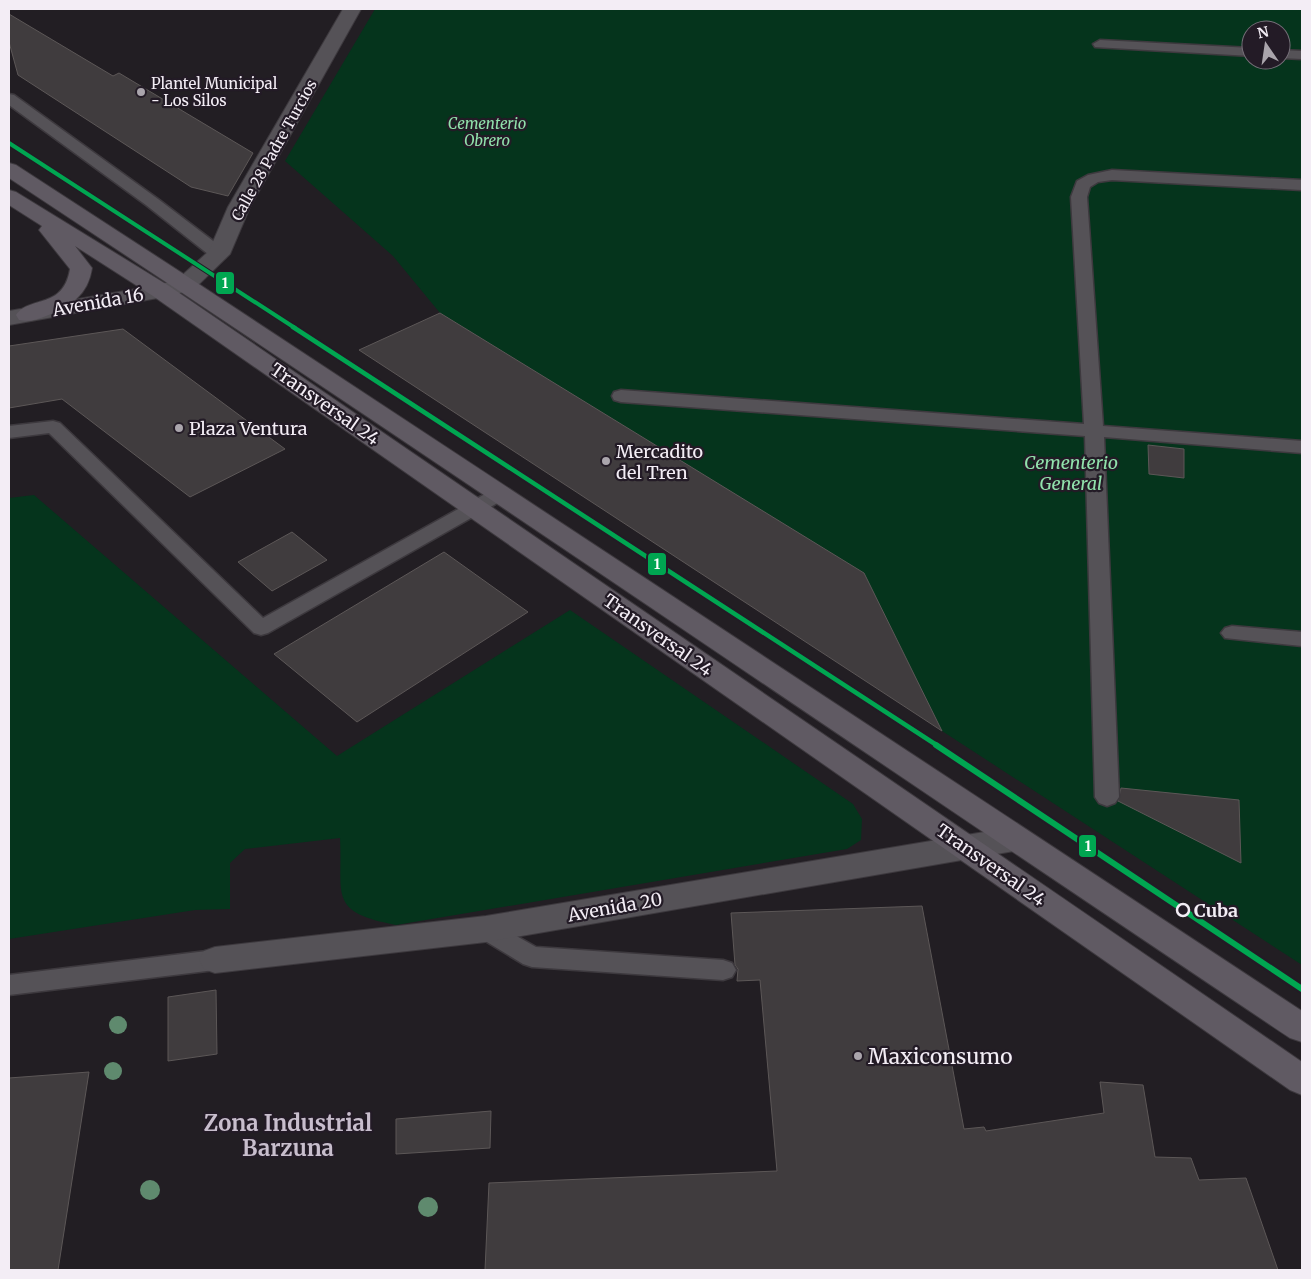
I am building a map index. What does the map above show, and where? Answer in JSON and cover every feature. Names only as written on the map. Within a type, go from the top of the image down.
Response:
[{"type":"main road","name":"Transversal 24","points":[[9,169],[476,509],[1302,1080]]},
{"type":"main road","name":"Transversal 24","points":[[9,196],[42,218],[173,287],[501,493],[1014,839],[1302,1028]]},
{"type":"main road","points":[[18,316],[54,305],[70,296],[80,276],[81,268],[68,254],[42,218]]},
{"type":"street","name":"Calle 28 Padre Turcios","points":[[173,287],[219,254],[240,207],[352,9]]},
{"type":"street","name":"Avenida 16","points":[[18,316],[173,287]]},
{"type":"street","name":"Avenida 20","points":[[215,960],[486,930],[964,846],[1014,839]]},
{"type":"lane","points":[[1100,44],[1241,51]]},
{"type":"lane","points":[[9,98],[152,202],[219,254]]},
{"type":"lane","points":[[1107,797],[1094,431],[1079,197],[1083,184],[1094,178],[1112,175],[1302,186]]},
{"type":"lane","points":[[621,396],[1302,447]]},
{"type":"lane","points":[[9,432],[53,427],[260,628],[476,509],[501,493]]},
{"type":"lane","points":[[1232,633],[1302,639]]},
{"type":"lane","points":[[486,930],[532,957],[723,970]]},
{"type":"lane","points":[[9,985],[215,960]]},
{"type":"green space","name":"Cementerio General","points":[[375,9],[1302,9],[1302,965],[942,731],[863,573],[440,313],[393,256],[285,161]]},
{"type":"green space","points":[[34,495],[337,756],[570,610],[853,804],[862,819],[861,840],[847,849],[396,925],[359,914],[349,907],[343,898],[340,838],[245,849],[230,863],[230,909],[195,910],[9,939],[9,498]]},
{"type":"building","points":[[9,14],[113,76],[119,73],[253,153],[228,196],[191,187],[18,75],[9,42]]},
{"type":"building","name":"Mercadito del Tren","points":[[440,313],[864,573],[942,731],[359,350]]},
{"type":"building","name":"Plaza Ventura","points":[[123,329],[285,449],[190,497],[62,399],[9,408],[9,346]]},
{"type":"building","points":[[1148,445],[1184,449],[1184,478],[1149,474]]},
{"type":"building","points":[[292,532],[327,560],[272,591],[238,562]]},
{"type":"building","points":[[444,552],[528,612],[357,722],[274,654]]},
{"type":"building","points":[[1121,788],[1239,800],[1241,863],[1118,801]]},
{"type":"building","points":[[922,906],[964,1129],[984,1127],[986,1131],[1104,1113],[1100,1082],[1143,1085],[1155,1157],[1191,1158],[1199,1180],[1246,1178],[1278,1270],[485,1270],[489,1183],[777,1171],[760,980],[737,981],[738,969],[735,965],[731,913]]},
{"type":"building","points":[[216,990],[217,1054],[168,1061],[168,997]]},
{"type":"building","points":[[89,1072],[58,1270],[9,1270],[9,1078]]},
{"type":"building","points":[[491,1111],[490,1148],[396,1154],[396,1119]]},
{"type":"transit line","name":"1","points":[[9,143],[913,730],[1302,989]]},
{"type":"place","name":"Plantel Municipal - Los Silos","points":[[141,92]]},
{"type":"place","name":"Plaza Ventura","points":[[179,428]]},
{"type":"place","name":"Mercadito del Tren","points":[[606,461]]},
{"type":"place","name":"Cuba","points":[[1183,910]]},
{"type":"place","name":"Maxiconsumo","points":[[858,1056]]},
{"type":"district","name":"Zona Industrial Barzuna","points":[[288,1136]]},
{"type":"park label","name":"Cementerio Obrero","points":[[487,132]]}]
